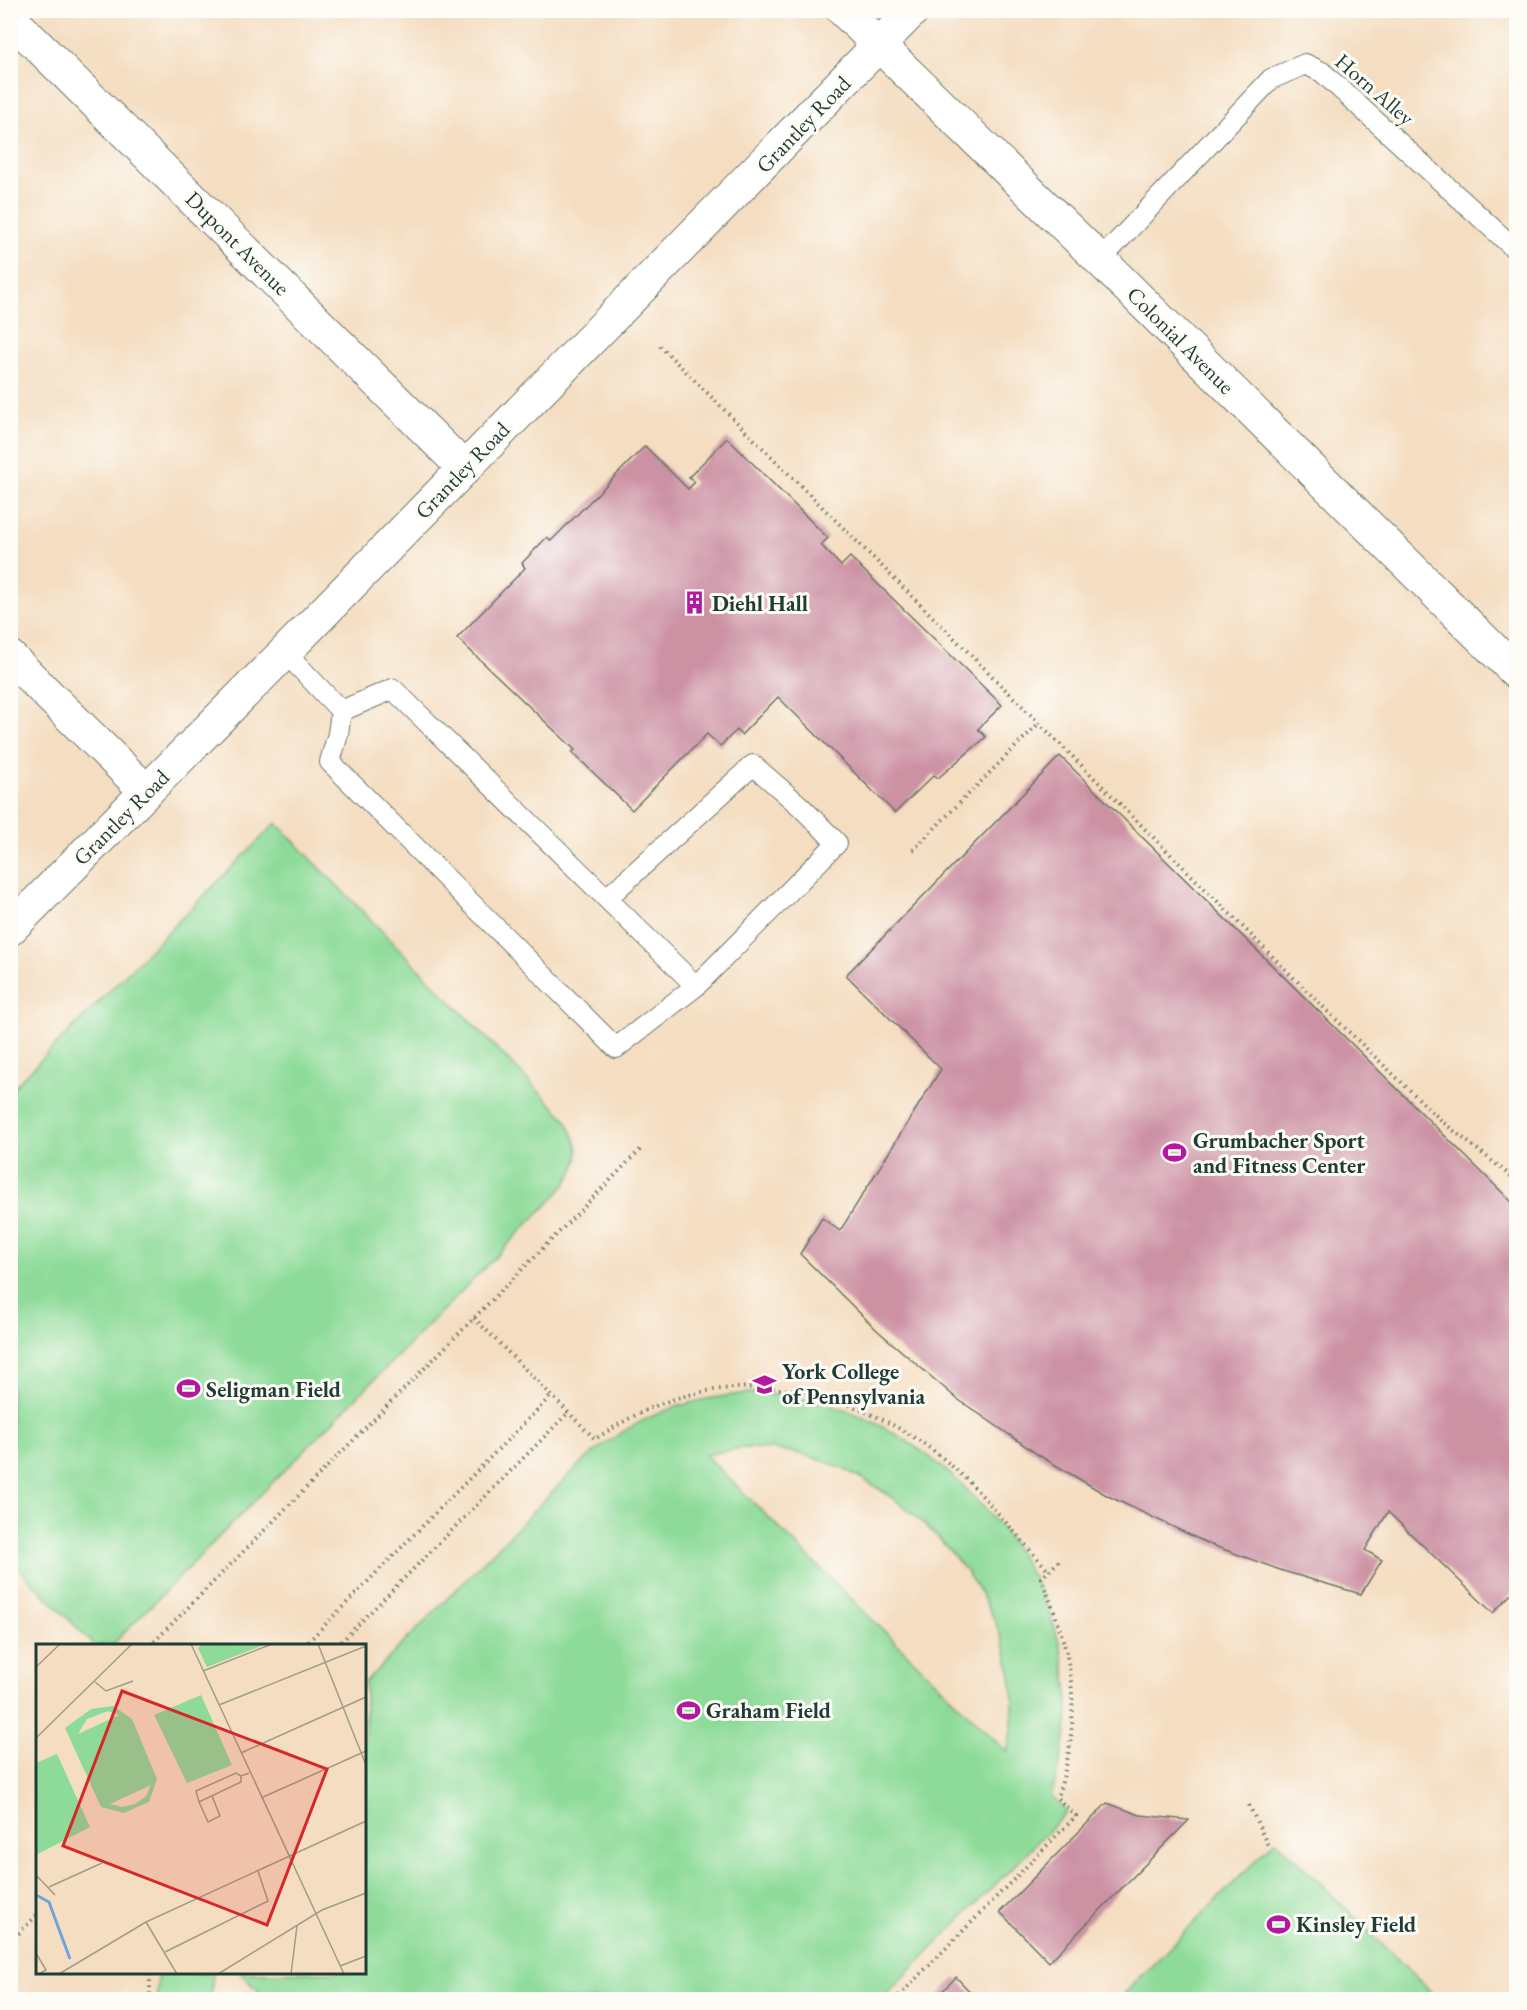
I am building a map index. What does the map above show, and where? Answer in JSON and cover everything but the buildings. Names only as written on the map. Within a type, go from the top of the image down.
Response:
[{"type":"street","name":"Colonial Avenue","points":[[843,10],[1100,260],[1516,672]]},
{"type":"street","name":"Grantley Road","points":[[10,929],[285,652],[913,10]]},
{"type":"street","name":"Dupont Avenue","points":[[10,18],[464,468]]},
{"type":"street","points":[[10,657],[146,792]]},
{"type":"lane","name":"Horn Alley","points":[[1100,260],[1271,79],[1305,64],[1322,72],[1516,250]]},
{"type":"lane","points":[[285,652],[340,711],[338,734],[330,762],[616,1048],[696,986],[837,843],[800,806],[753,765],[608,898]]},
{"type":"lane","points":[[340,711],[393,689],[696,986]]},
{"type":"path","points":[[660,346],[1321,1005],[1444,1124],[1516,1180]]},
{"type":"path","points":[[914,850],[1039,723]]},
{"type":"path","points":[[152,1644],[642,1148]]},
{"type":"path","points":[[474,1318],[595,1439],[647,1409],[684,1396],[740,1388],[789,1389],[839,1402],[894,1426],[925,1445],[973,1487],[1049,1571]]},
{"type":"path","points":[[306,1644],[551,1396]]},
{"type":"path","points":[[339,1644],[568,1413]]},
{"type":"path","points":[[895,2000],[1076,1816],[1057,1797],[1069,1755],[1073,1728],[1073,1697],[1069,1661],[1059,1625],[1041,1578],[1059,1561]]},
{"type":"path","points":[[1249,1805],[1269,1848]]},
{"type":"path","points":[[10,1942],[36,1916]]},
{"type":"path","points":[[150,1974],[150,2000]]},
{"type":"green space","name":"Seligman Field","points":[[276,823],[565,1118],[575,1138],[578,1150],[577,1160],[569,1178],[549,1203],[113,1644],[93,1644],[11,1561],[11,1090]]},
{"type":"green space","name":"Graham Field","points":[[752,1393],[809,1400],[842,1409],[883,1427],[923,1452],[959,1482],[992,1517],[1020,1556],[1043,1597],[1058,1641],[1067,1685],[1068,1713],[1062,1755],[1051,1796],[1067,1812],[882,1999],[267,1999],[241,1974],[366,1974],[366,1681],[578,1466],[598,1449],[638,1423],[659,1413],[703,1400]],"holes":[[[742,1448],[796,1453],[830,1464],[864,1480],[896,1501],[926,1526],[953,1554],[976,1585],[994,1618],[1006,1652],[1013,1702],[1007,1752],[705,1455]]]},
{"type":"green space","name":"Kinsley Field","points":[[1276,1840],[1438,1999],[1119,1999]]},
{"type":"green space","points":[[158,1974],[213,1974],[211,1999],[157,1999]]},
{"type":"place","name":"Diehl Hall","points":[[694,603]]},
{"type":"place","name":"Grumbacher Sport and Fitness Center","points":[[1175,1153]]},
{"type":"place","name":"York College of Pennsylvania","points":[[764,1384]]},
{"type":"place","name":"Seligman Field","points":[[188,1389]]},
{"type":"place","name":"Graham Field","points":[[688,1710]]},
{"type":"place","name":"Kinsley Field","points":[[1278,1924]]}]
